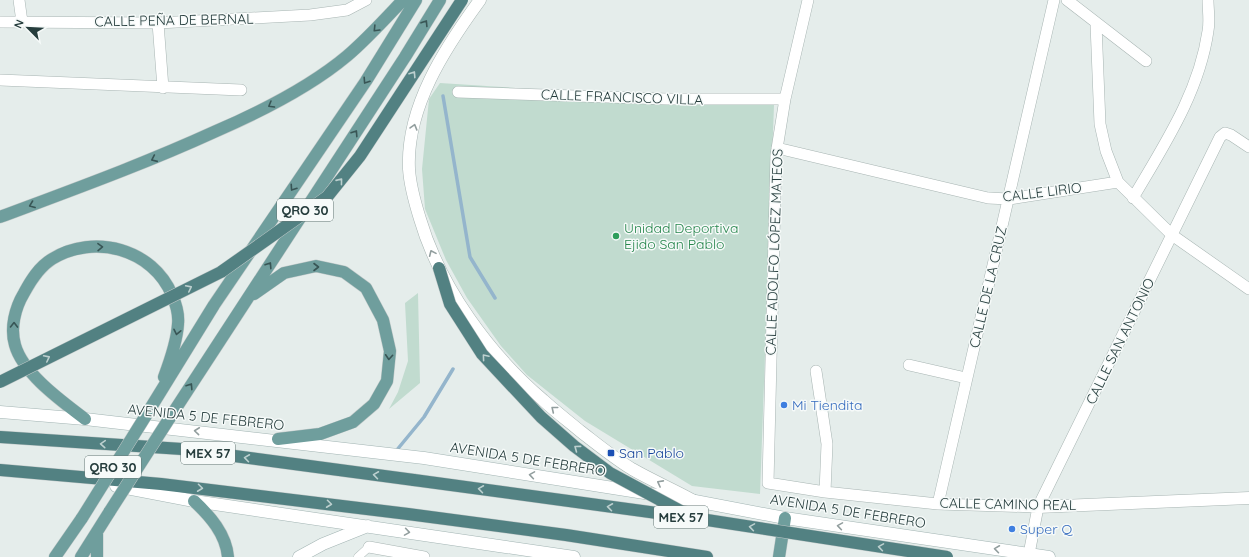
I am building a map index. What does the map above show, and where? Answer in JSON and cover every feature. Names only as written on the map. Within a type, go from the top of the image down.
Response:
[{"type":"highway","points":[[0,382],[221,272],[327,197],[360,156],[462,0]]},
{"type":"highway","points":[[439,268],[450,304],[482,354],[541,417],[574,446],[610,473],[694,518]]},
{"type":"highway","name":"MEX 57","points":[[0,437],[182,449],[694,518],[947,557]]},
{"type":"highway","points":[[3,471],[47,473],[161,484],[408,514],[566,535],[707,557]]},
{"type":"main road","points":[[0,217],[147,162],[256,113],[301,88],[346,57],[376,30],[403,0]]},
{"type":"main road","name":"QRO 30","points":[[55,557],[82,518],[214,304],[366,81],[416,0]]},
{"type":"main road","name":"QRO 30","points":[[97,532],[405,57],[440,0]]},
{"type":"main road","points":[[480,0],[464,21],[426,87],[412,135],[409,169],[416,206],[425,236],[439,268],[482,335],[542,400],[631,468],[695,501]]},
{"type":"main road","points":[[85,419],[49,392],[21,358],[15,345],[13,322],[18,302],[33,276],[52,259],[76,249],[105,247],[129,252],[150,264],[166,281],[176,306],[178,324],[165,375],[146,414]]},
{"type":"main road","points":[[230,325],[250,298],[266,284],[284,273],[316,266],[344,272],[366,288],[383,320],[390,351],[387,381],[374,404],[353,422],[320,434],[278,439]]},
{"type":"main road","name":"AVENIDA 5 DE FEBRERO","points":[[0,412],[85,419],[278,439],[424,458],[695,501],[785,518],[1049,557]]},
{"type":"main road","points":[[47,473],[194,501],[574,557]]},
{"type":"main road","name":"CALLE CAMINO REAL","points":[[1038,507],[1249,498]]},
{"type":"main road","points":[[194,501],[212,519],[220,534],[228,557]]},
{"type":"main road","points":[[779,557],[785,518]]},
{"type":"main road","points":[[300,557],[323,544],[368,526]]},
{"type":"main road","points":[[81,557],[97,532]]},
{"type":"main road","points":[[97,532],[97,557]]},
{"type":"street","points":[[19,0],[22,22]]},
{"type":"street","name":"CALLE PEÑA DE BERNAL","points":[[0,22],[158,23],[310,15],[347,10],[366,0]]},
{"type":"street","name":"CALLE ADOLFO LÓPEZ MATEOS","points":[[768,483],[777,148],[785,99],[808,0]]},
{"type":"street","name":"CALLE DE LA CRUZ","points":[[938,504],[1054,0]]},
{"type":"street","points":[[1067,0],[1146,62]]},
{"type":"street","points":[[1132,198],[1180,118],[1198,75],[1208,30],[1208,0]]},
{"type":"street","points":[[158,23],[163,88]]},
{"type":"street","points":[[1096,24],[1100,124],[1106,151],[1118,182],[1132,198],[1172,235],[1249,289]]},
{"type":"street","points":[[0,80],[163,88],[241,90]]},
{"type":"street","name":"CALLE FRANCISCO VILLA","points":[[458,92],[667,99],[785,99]]},
{"type":"street","name":"CALLE SAN ANTONIO","points":[[1029,554],[1038,507],[1220,137],[1225,133],[1231,135],[1249,147]]},
{"type":"street","name":"CALLE LIRIO","points":[[777,148],[988,198],[1009,199],[1118,182]]},
{"type":"street","points":[[909,365],[966,378]]},
{"type":"street","points":[[816,371],[827,444],[824,492]]},
{"type":"street","name":"CALLE CAMINO REAL","points":[[768,483],[824,492],[938,504],[1038,507]]},
{"type":"street","points":[[358,557],[369,547],[424,557]]},
{"type":"green space","points":[[440,83],[774,105],[760,494],[692,486],[585,421],[527,375],[501,346],[467,298],[446,260],[425,209],[422,169],[429,99]]},
{"type":"green space","points":[[418,293],[420,383],[389,409],[398,392],[408,361],[405,303]]},
{"type":"waterway","points":[[443,96],[470,257],[495,298]]},
{"type":"waterway","points":[[396,451],[424,417],[453,369]]},
{"type":"place","name":"Unidad Deportiva Ejido San Pablo","points":[[616,236]]},
{"type":"place","name":"Mi Tiendita","points":[[784,405]]},
{"type":"place","name":"San Pablo","points":[[611,453]]},
{"type":"place","name":"Super Q","points":[[1012,529]]}]
